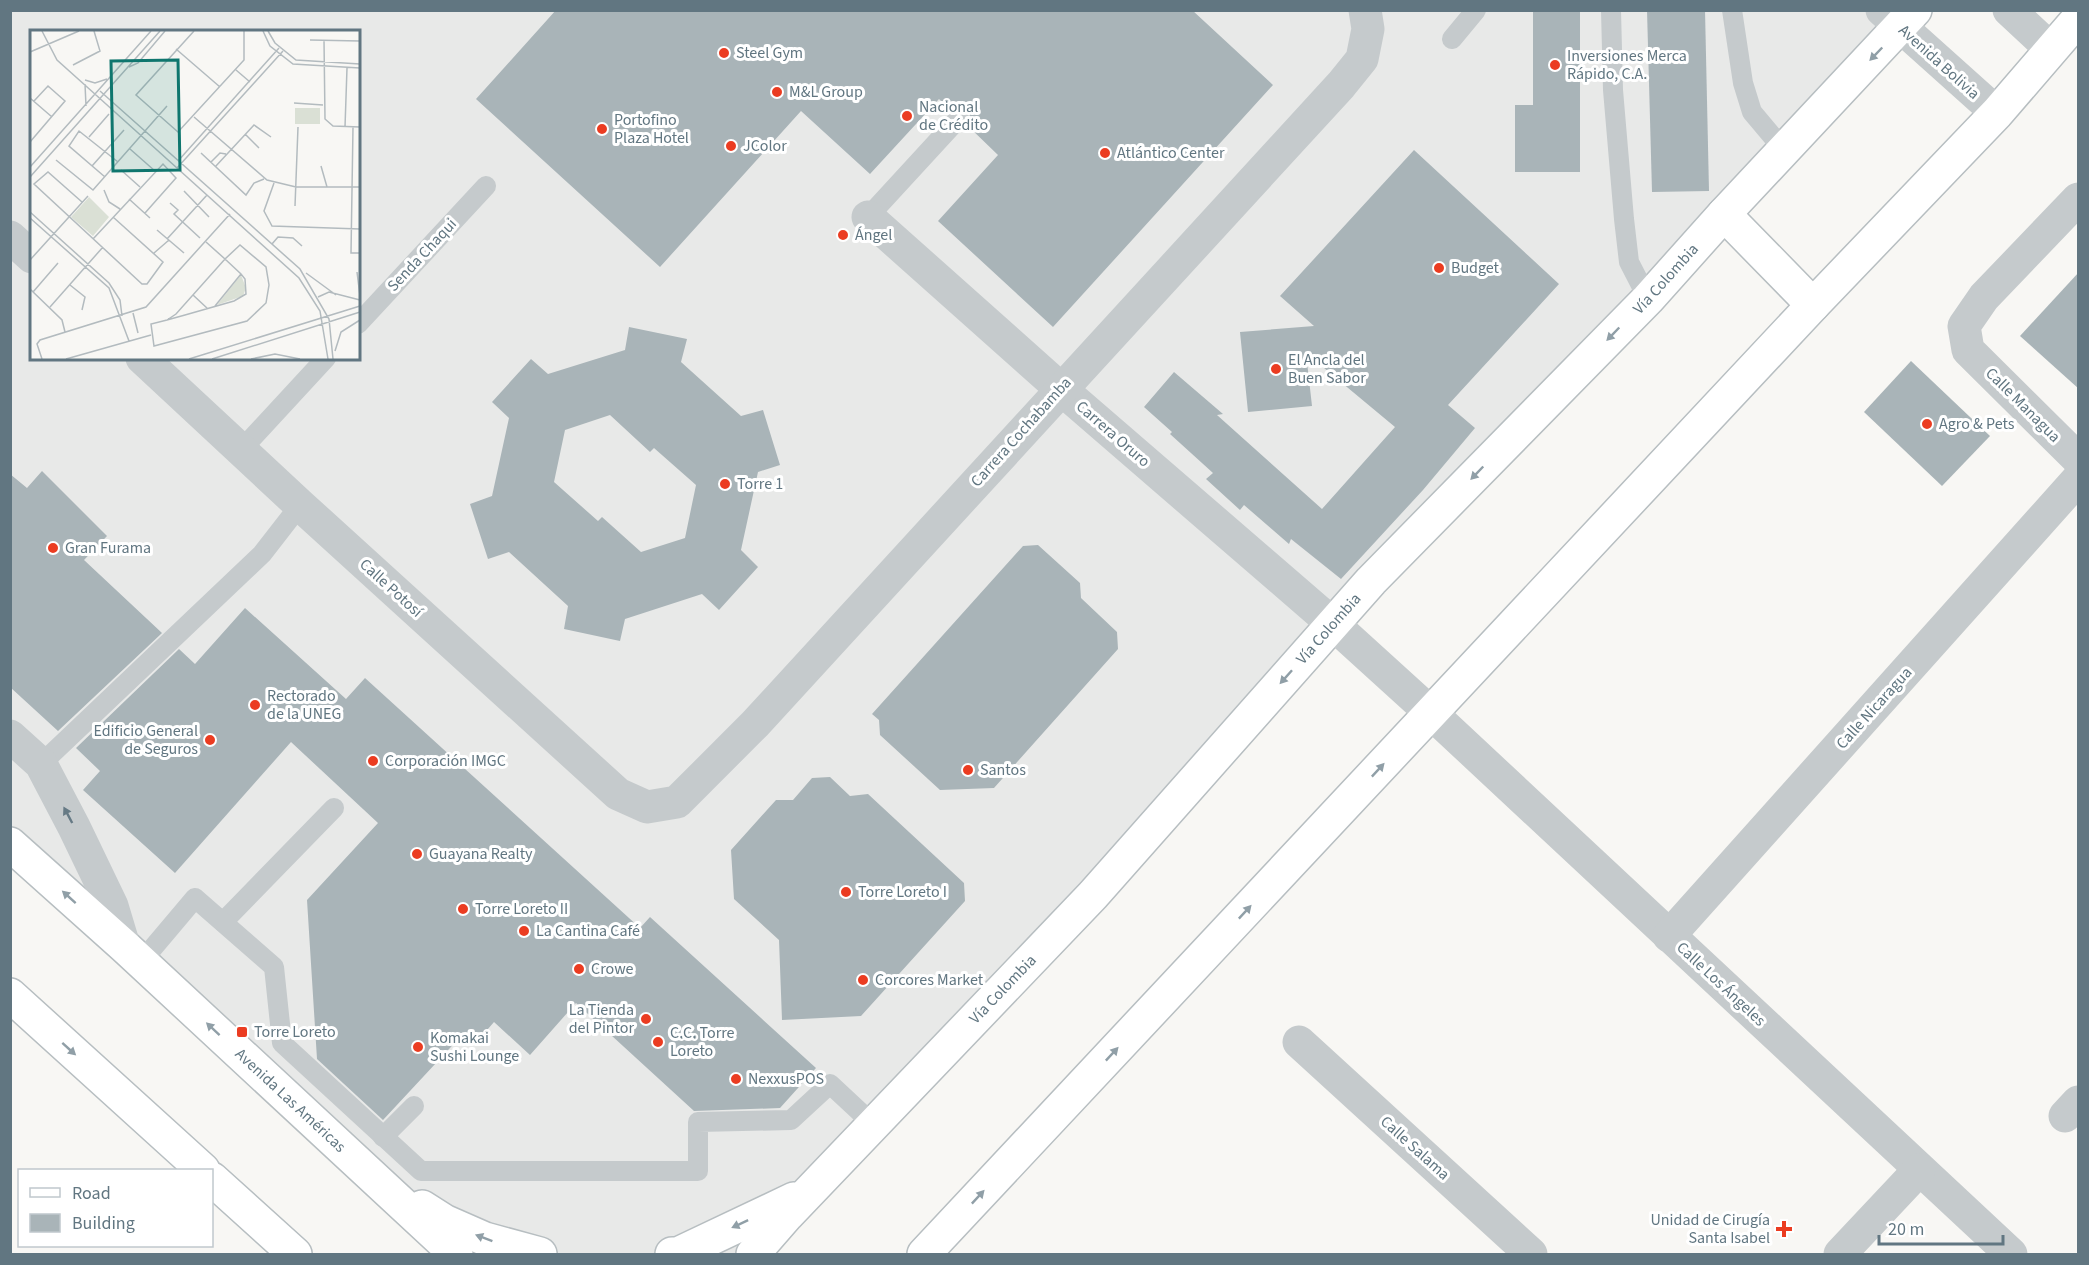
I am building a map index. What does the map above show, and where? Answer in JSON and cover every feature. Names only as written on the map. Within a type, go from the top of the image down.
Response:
[{"type":"main road","name":"Vía Colombia","points":[[753,1254],[787,1215],[1093,895],[1371,581],[1647,299],[1784,150],[1899,16]]},
{"type":"main road","points":[[924,1254],[941,1242],[1431,713],[1814,304],[1997,113],[2079,19]]},
{"type":"main road","points":[[1724,214],[1814,304]]},
{"type":"main road","name":"Avenida Las Américas","points":[[10,844],[133,954],[456,1254]]},
{"type":"main road","points":[[18,1007],[202,1169]]},
{"type":"main road","points":[[367,1172],[444,1221],[485,1239],[540,1254]]},
{"type":"main road","points":[[213,1180],[295,1254]]},
{"type":"main road","points":[[672,1254],[678,1254],[812,1190]]},
{"type":"main road","points":[[262,1224],[279,1254]]},
{"type":"street","points":[[2009,10],[2051,49]]},
{"type":"street","name":"Avenida Bolivia","points":[[1899,16],[1997,113]]},
{"type":"street","name":"Carrera Cochabamba","points":[[647,807],[677,802],[755,724],[1061,388],[1308,123],[1362,59],[1366,20]]},
{"type":"street","name":"Calle Managua","points":[[2079,198],[1984,297],[1964,326],[1968,350],[2079,459]]},
{"type":"street","name":"Carrera Oruro","points":[[868,217],[1333,624],[1431,713]]},
{"type":"street","points":[[10,237],[30,255]]},
{"type":"street","name":"Calle Potosí","points":[[144,360],[618,794],[647,807]]},
{"type":"street","name":"Calle Nicaragua","points":[[1669,936],[2079,479]]},
{"type":"street","name":"Calle Los Ángeles","points":[[1431,713],[2011,1254]]},
{"type":"street","name":"Avenida Las Américas","points":[[10,736],[41,764],[112,906],[133,954]]},
{"type":"street","name":"Calle Salama","points":[[1299,1042],[1531,1254]]},
{"type":"street","points":[[1840,1254],[1919,1170]]},
{"type":"lane","points":[[1452,39],[1476,10]]},
{"type":"lane","points":[[1611,10],[1613,90],[1629,262],[1647,299]]},
{"type":"lane","points":[[1731,10],[1743,83],[1752,112],[1784,150]]},
{"type":"lane","points":[[868,217],[959,118]]},
{"type":"lane","name":"Senda Chaqui","points":[[360,322],[486,186]]},
{"type":"lane","points":[[241,450],[324,360]]},
{"type":"lane","points":[[41,764],[262,554],[300,505]]},
{"type":"lane","points":[[223,922],[334,808]]},
{"type":"lane","points":[[133,954],[195,898],[274,967],[282,1043],[421,1171],[698,1171],[698,1122],[791,1120],[830,1084],[874,1125]]},
{"type":"lane","points":[[383,1137],[414,1106]]},
{"type":"shaded area","points":[[1880,10],[1899,28],[753,1254],[456,1254],[11,844],[10,11]]},
{"type":"building","points":[[556,10],[1192,10],[1273,85],[1053,327],[938,221],[998,155],[968,126],[971,120],[968,110],[961,106],[950,110],[939,99],[870,174],[801,111],[660,267],[476,99]]},
{"type":"building","points":[[1533,10],[1580,10],[1580,172],[1515,172],[1515,105],[1533,105]]},
{"type":"building","points":[[1647,10],[1705,10],[1709,191],[1652,192]]},
{"type":"building","points":[[1414,150],[1559,284],[1448,405],[1475,428],[1423,490],[1341,579],[1291,539],[1289,544],[1244,505],[1240,510],[1206,479],[1213,473],[1144,407],[1174,372],[1223,414],[1217,415],[1322,509],[1395,427],[1306,353],[1312,406],[1248,412],[1240,332],[1314,326],[1280,296]]},
{"type":"building","points":[[2079,272],[2079,389],[2020,336]]},
{"type":"building","name":"Torre 1","points":[[629,327],[687,339],[681,362],[741,416],[763,410],[780,465],[758,472],[741,550],[758,567],[719,610],[702,594],[625,619],[620,641],[564,629],[568,606],[509,552],[488,559],[470,504],[492,496],[509,418],[492,402],[531,359],[548,374],[625,350]],"holes":[[[610,415],[650,452],[654,448],[696,485],[685,538],[641,552],[602,517],[598,521],[554,482],[565,430]]]},
{"type":"building","name":"Agro & Pets","points":[[1911,361],[1990,436],[1942,486],[1864,412]]},
{"type":"building","points":[[42,471],[107,536],[84,560],[162,633],[58,731],[10,687],[10,474],[27,488]]},
{"type":"building","points":[[1038,545],[1080,583],[1081,598],[1117,632],[1118,649],[994,788],[940,790],[880,735],[879,720],[872,714],[1023,546]]},
{"type":"building","name":"Torre Loreto II","points":[[245,608],[346,699],[365,678],[640,928],[650,917],[816,1068],[780,1108],[694,1111],[576,1003],[530,1055],[494,1022],[481,1037],[463,1034],[383,1120],[317,1059],[307,900],[378,823],[291,742],[175,873],[83,790],[100,771],[76,748],[179,649],[195,664]]},
{"type":"building","name":"Torre Loreto I","points":[[830,777],[850,796],[868,794],[964,883],[965,901],[861,1016],[782,1020],[779,940],[734,899],[731,850],[776,800],[793,800],[812,778]]},
{"type":"place","name":"Steel Gym","points":[[724,53]]},
{"type":"place","name":"Inversiones Merca Rápido, C.A.","points":[[1555,65]]},
{"type":"place","name":"M&L Group","points":[[777,92]]},
{"type":"place","name":"Nacional de Crédito","points":[[907,116]]},
{"type":"place","name":"Portofino Plaza Hotel","points":[[602,129]]},
{"type":"place","name":"JColor","points":[[731,146]]},
{"type":"place","name":"Atlántico Center","points":[[1105,153]]},
{"type":"place","name":"Ángel","points":[[843,235]]},
{"type":"place","name":"Budget","points":[[1439,268]]},
{"type":"place","name":"El Ancla del Buen Sabor","points":[[1276,369]]},
{"type":"place","name":"Agro & Pets","points":[[1927,424]]},
{"type":"place","name":"Torre 1","points":[[725,484]]},
{"type":"place","name":"Gran Furama","points":[[53,548]]},
{"type":"place","name":"Rectorado de la UNEG","points":[[255,705]]},
{"type":"place","name":"Edificio General de Seguros","points":[[210,740]]},
{"type":"place","name":"Corporación IMGC","points":[[373,761]]},
{"type":"place","name":"Santos","points":[[968,770]]},
{"type":"place","name":"Guayana Realty","points":[[417,854]]},
{"type":"place","name":"Torre Loreto I","points":[[846,892]]},
{"type":"place","name":"Torre Loreto II","points":[[463,909]]},
{"type":"place","name":"La Cantina Café","points":[[524,931]]},
{"type":"place","name":"Crowe","points":[[579,969]]},
{"type":"place","name":"Corcores Market","points":[[863,980]]},
{"type":"place","name":"La Tienda del Pintor","points":[[646,1019]]},
{"type":"place","name":"Torre Loreto","points":[[242,1032]]},
{"type":"place","name":"C.C. Torre Loreto","points":[[658,1042]]},
{"type":"place","name":"Komakai Sushi Lounge","points":[[418,1047]]},
{"type":"place","name":"NexxusPOS","points":[[736,1079]]},
{"type":"place","name":"Unidad de Cirugía Santa Isabel","points":[[1784,1229]]}]
